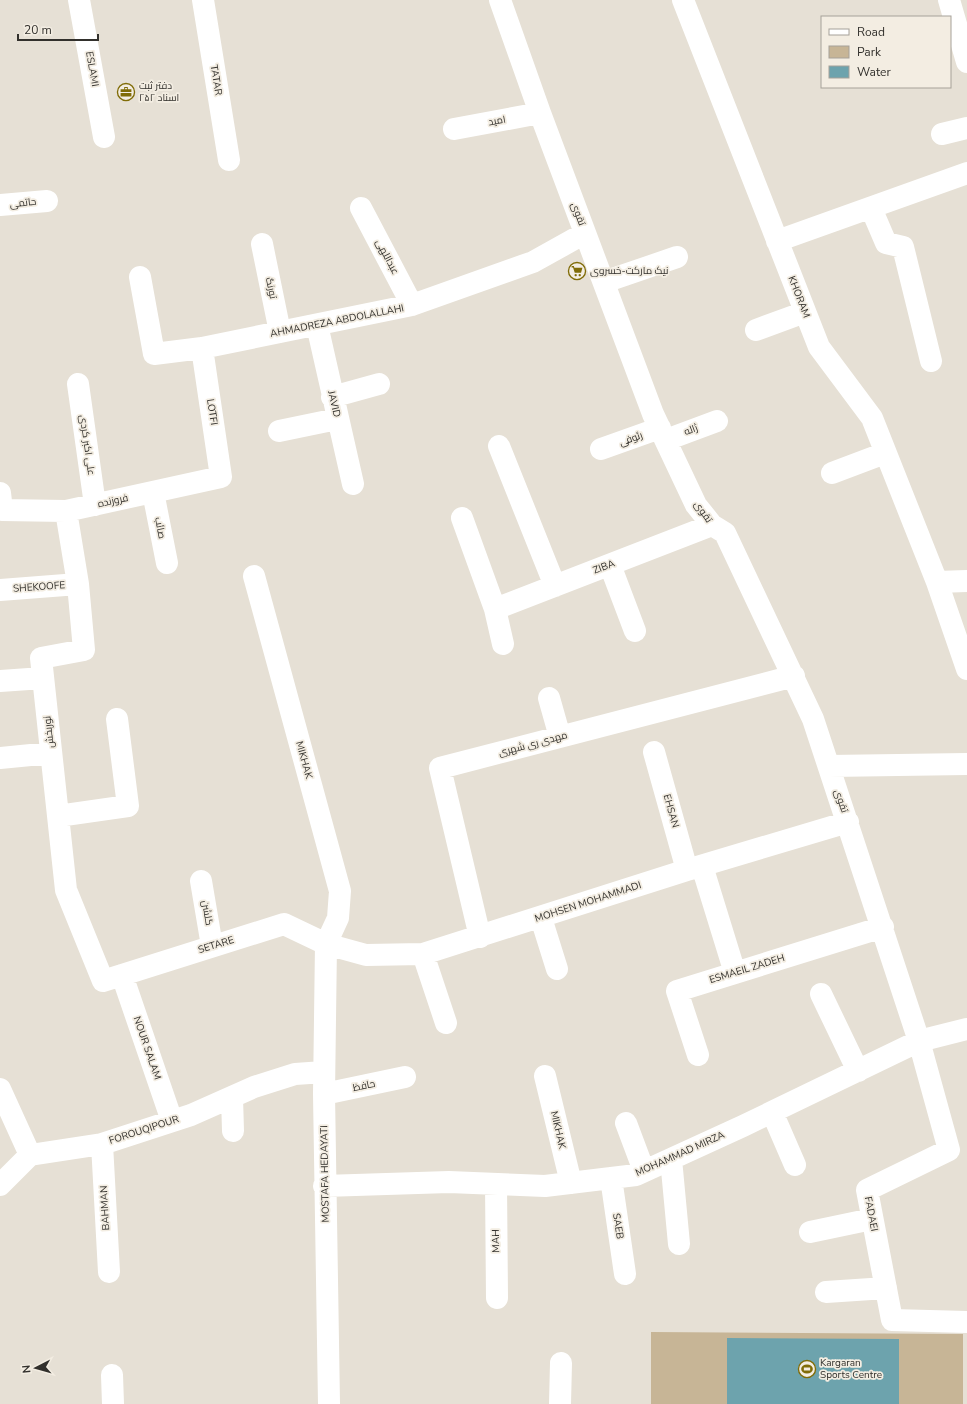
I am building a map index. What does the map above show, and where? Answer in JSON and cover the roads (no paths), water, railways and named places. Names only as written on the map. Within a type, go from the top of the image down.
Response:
[{"type":"street","name":"ESLAMI","points":[[80,0],[104,137]]},
{"type":"street","name":"TATAR","points":[[202,0],[229,160]]},
{"type":"street","name":"تقوی","points":[[500,0],[585,233],[663,434],[696,505],[712,525],[725,533],[794,676],[813,719],[920,1040]]},
{"type":"street","name":"KHORAM","points":[[683,0],[819,346],[872,418],[937,582],[967,669]]},
{"type":"street","points":[[956,7],[967,62]]},
{"type":"street","name":"امید","points":[[454,129],[540,113]]},
{"type":"street","points":[[942,134],[967,128]]},
{"type":"street","points":[[777,241],[967,173]]},
{"type":"street","name":"حاتمی","points":[[0,205],[46,200]]},
{"type":"street","name":"عبداللهی","points":[[361,208],[412,305]]},
{"type":"street","points":[[871,208],[886,243],[903,247],[931,361]]},
{"type":"street","name":"AHMADREZA ABDOLALLAHI","points":[[140,277],[154,354],[202,348],[412,305],[533,262],[585,233]]},
{"type":"street","name":"تورنگ","points":[[262,244],[280,332]]},
{"type":"street","points":[[604,282],[677,257]]},
{"type":"street","points":[[756,330],[805,312]]},
{"type":"street","name":"JAVID","points":[[317,325],[353,484]]},
{"type":"street","name":"LOTFI","points":[[202,348],[221,477]]},
{"type":"street","name":"علی اکبر کردی","points":[[78,384],[95,505]]},
{"type":"street","points":[[332,396],[379,384]]},
{"type":"street","points":[[279,431],[338,419]]},
{"type":"street","name":"ژاله","points":[[663,434],[717,421]]},
{"type":"street","name":"رئوفی","points":[[601,449],[663,434]]},
{"type":"street","points":[[499,446],[555,586]]},
{"type":"street","points":[[832,473],[885,453]]},
{"type":"street","name":"فروزنده","points":[[1,501],[66,511],[221,477]]},
{"type":"street","name":"صائب","points":[[153,492],[167,563]]},
{"type":"street","name":"نوربخش","points":[[66,511],[78,584],[84,650],[41,658],[66,890],[112,978]]},
{"type":"street","points":[[462,518],[496,609],[503,644]]},
{"type":"street","name":"ZIBA","points":[[496,609],[712,525]]},
{"type":"street","points":[[610,565],[635,630]]},
{"type":"street","name":"MIKHAK","points":[[254,576],[340,891],[338,918],[326,944]]},
{"type":"street","points":[[937,582],[967,581]]},
{"type":"street","name":"SHEKOOFE","points":[[0,590],[78,584]]},
{"type":"street","name":"مهدی ری شهری","points":[[480,937],[440,768],[794,676]]},
{"type":"street","points":[[0,681],[43,678]]},
{"type":"street","points":[[549,698],[560,737]]},
{"type":"street","points":[[58,816],[128,806],[117,719]]},
{"type":"street","name":"EHSAN","points":[[654,752],[695,868],[735,973]]},
{"type":"street","points":[[0,758],[51,753]]},
{"type":"street","points":[[829,766],[967,764]]},
{"type":"street","name":"MOHSEN MOHAMMADI","points":[[326,944],[366,955],[423,954],[541,918],[695,868],[848,822]]},
{"type":"street","name":"گلشن","points":[[201,880],[212,946]]},
{"type":"street","points":[[541,918],[557,969]]},
{"type":"street","name":"SETARE","points":[[112,978],[284,924],[326,944]]},
{"type":"street","name":"ESMAEIL ZADEH","points":[[698,1055],[677,991],[883,927]]},
{"type":"street","name":"MOSTAFA HEDAYATI","points":[[326,944],[324,1186],[329,1404]]},
{"type":"street","points":[[423,954],[446,1023]]},
{"type":"street","name":"NOUR SALAM","points":[[112,978],[172,1121]]},
{"type":"street","points":[[820,994],[858,1070]]},
{"type":"street","name":"MOHAMMAD MIRZA","points":[[324,1186],[449,1182],[545,1186],[636,1175],[772,1112],[920,1040],[967,1029]]},
{"type":"street","name":"FADAEI","points":[[920,1040],[949,1150],[867,1190],[892,1320],[967,1322]]},
{"type":"street","name":"FOROUQIPOUR","points":[[30,1155],[102,1144],[191,1115],[254,1087],[295,1074],[324,1072]]},
{"type":"street","name":"MIKHAK","points":[[546,1076],[571,1183]]},
{"type":"street","name":"حافظ","points":[[324,1094],[405,1077]]},
{"type":"street","points":[[0,1089],[30,1155],[0,1185]]},
{"type":"street","points":[[232,1096],[233,1131]]},
{"type":"street","points":[[772,1112],[795,1165]]},
{"type":"street","points":[[626,1123],[644,1171]]},
{"type":"street","name":"BAHMAN","points":[[102,1144],[109,1272]]},
{"type":"street","points":[[671,1159],[679,1244]]},
{"type":"street","name":"SAEB","points":[[611,1178],[625,1274]]},
{"type":"street","name":"MAH","points":[[496,1184],[497,1298]]},
{"type":"street","points":[[810,1232],[872,1219]]},
{"type":"street","points":[[826,1292],[886,1288]]},
{"type":"street","points":[[560,1404],[561,1363]]},
{"type":"street","points":[[112,1375],[113,1404]]},
{"type":"water","points":[[727,1338],[899,1339],[899,1404],[727,1404]]},
{"type":"place","name":"دفتر ثبت اسناد ۲۵۲","points":[[126,92]]},
{"type":"place","name":"نیک مارکت-خسروی","points":[[577,271]]},
{"type":"place","name":"Kargaran Sports Centre","points":[[807,1369]]}]
